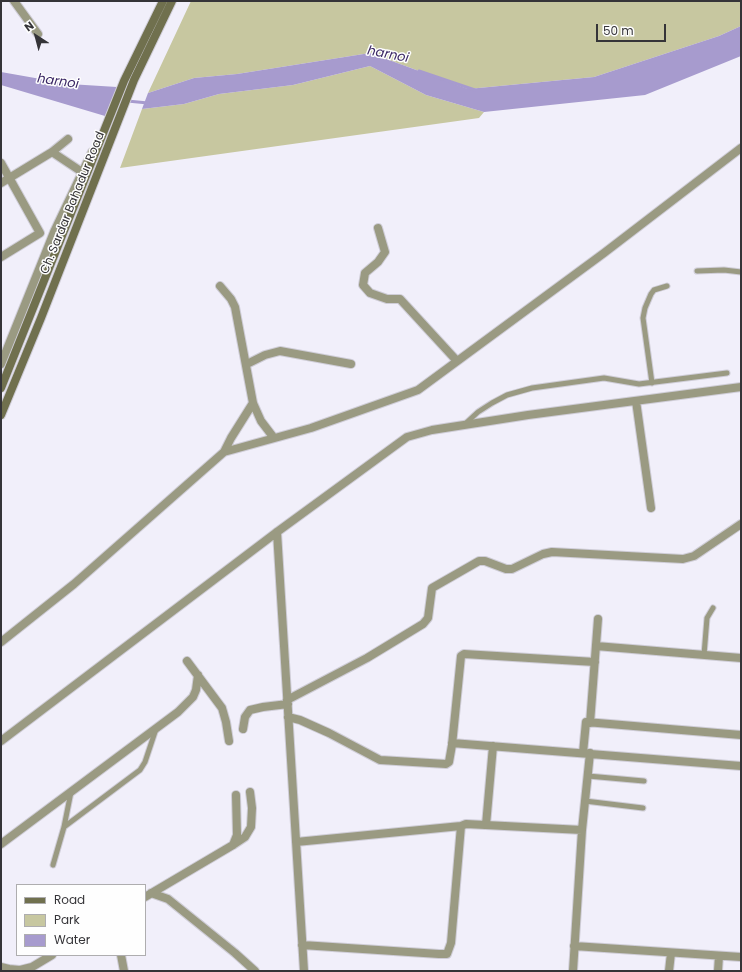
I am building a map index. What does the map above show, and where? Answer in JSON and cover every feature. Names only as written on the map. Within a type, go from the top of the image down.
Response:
[{"type":"main road","name":"Ch. Sardar Bahadur Road","points":[[1,388],[124,81],[163,1]]},
{"type":"main road","name":"Ch. Sardar Bahadur Road","points":[[1,415],[134,80],[172,1]]},
{"type":"street","points":[[14,1],[38,34]]},
{"type":"street","points":[[1,364],[54,232],[82,172],[104,130]]},
{"type":"street","points":[[1,183],[52,152],[68,139]]},
{"type":"street","points":[[224,452],[311,428],[418,390],[604,253],[741,148]]},
{"type":"street","points":[[52,152],[82,172]]},
{"type":"street","points":[[1,163],[40,233]]},
{"type":"street","points":[[378,228],[384,252],[378,262],[365,273],[363,285],[370,294],[386,299],[400,299],[457,361]]},
{"type":"street","points":[[1,257],[40,233],[54,232]]},
{"type":"street","points":[[220,286],[231,298],[235,307],[254,403],[261,421],[274,438]]},
{"type":"street","points":[[247,364],[265,355],[280,351],[351,364]]},
{"type":"street","points":[[1,740],[277,532],[407,437],[419,432],[528,415],[741,386]]},
{"type":"street","points":[[636,401],[651,508]]},
{"type":"street","points":[[1,642],[74,584],[224,452],[231,438],[254,403]]},
{"type":"street","points":[[243,729],[245,716],[250,710],[263,706],[288,702],[424,624],[428,618],[430,609],[430,594],[432,588],[479,561],[486,561],[506,569],[512,569],[543,554],[552,552],[683,559],[694,556],[741,524]]},
{"type":"street","points":[[277,532],[304,971]]},
{"type":"street","points":[[590,723],[596,662],[598,619]]},
{"type":"street","points":[[596,646],[741,658]]},
{"type":"street","points":[[288,717],[300,720],[329,733],[380,760],[446,764],[449,762],[452,743],[461,656],[464,654],[596,662]]},
{"type":"street","points":[[188,662],[222,708],[229,741]]},
{"type":"street","points":[[1,844],[178,712],[193,697],[196,690],[198,675]]},
{"type":"street","points":[[572,971],[582,830],[588,776],[586,722],[741,735]]},
{"type":"street","points":[[452,743],[741,766]]},
{"type":"street","points":[[486,825],[493,746]]},
{"type":"street","points":[[148,895],[244,837],[251,827],[252,808],[250,792]]},
{"type":"street","points":[[232,845],[237,835],[236,795]]},
{"type":"street","points":[[296,842],[461,826],[466,824],[582,830]]},
{"type":"street","points":[[302,945],[447,954],[451,944],[461,826]]},
{"type":"street","points":[[148,895],[168,899],[255,971]]},
{"type":"street","points":[[574,946],[741,957]]},
{"type":"street","points":[[668,971],[671,952]]},
{"type":"street","points":[[1,967],[20,970],[32,967],[50,956]]},
{"type":"street","points":[[121,956],[124,971]]},
{"type":"street","points":[[718,956],[718,971]]},
{"type":"lane","points":[[697,271],[741,272]]},
{"type":"lane","points":[[652,383],[643,318],[645,308],[651,294],[654,290],[667,286]]},
{"type":"lane","points":[[464,425],[478,412],[492,403],[508,395],[532,388],[604,378],[639,384],[727,373]]},
{"type":"lane","points":[[704,655],[707,618],[713,608]]},
{"type":"lane","points":[[64,827],[140,770],[145,762],[157,728]]},
{"type":"lane","points":[[588,776],[644,781]]},
{"type":"lane","points":[[53,865],[64,827],[71,792]]},
{"type":"lane","points":[[585,801],[643,808]]},
{"type":"green space","points":[[191,1],[741,1],[741,26],[719,36],[594,77],[468,89],[370,53],[237,74],[194,78],[148,93]]},
{"type":"green space","points":[[370,66],[426,95],[484,112],[479,118],[120,168],[142,109],[184,104],[219,94],[293,85]]},
{"type":"water","points":[[741,26],[741,56],[645,95],[484,112],[426,95],[370,66],[293,85],[219,94],[184,104],[142,109],[148,93],[194,78],[237,74],[370,53],[468,89],[594,77],[719,36]]},
{"type":"water","points":[[1,72],[69,84],[117,87],[105,116],[1,85]]},
{"type":"waterway","name":"harnoi","points":[[419,71],[475,90]]},
{"type":"waterway","name":"harnoi","points":[[117,100],[148,103]]}]
